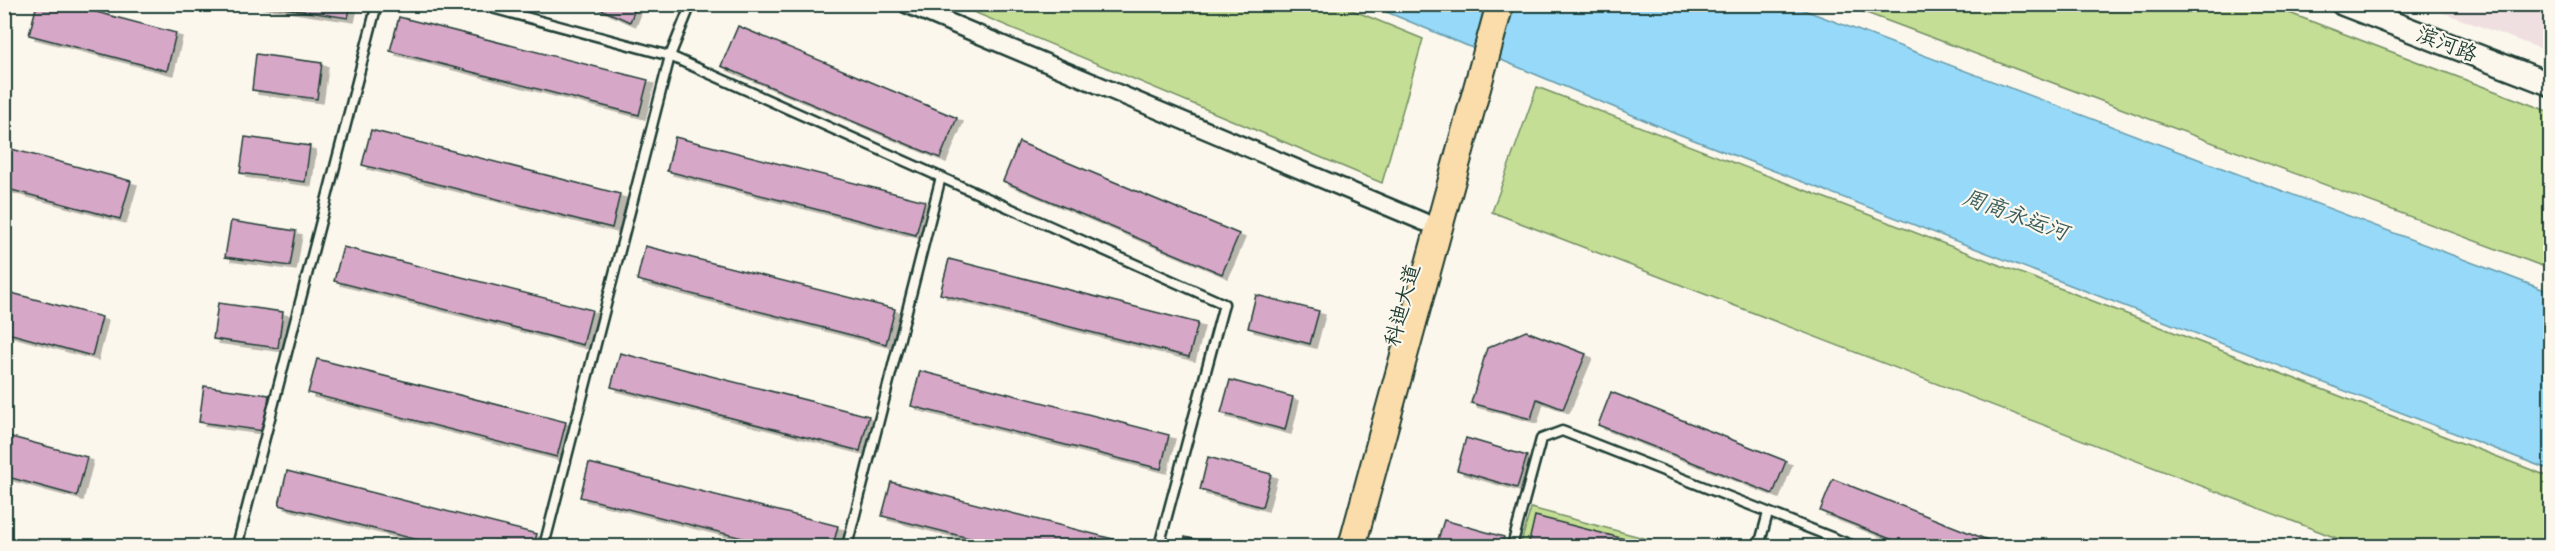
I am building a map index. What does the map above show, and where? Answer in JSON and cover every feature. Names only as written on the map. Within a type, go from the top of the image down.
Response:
[{"type":"main road","points":[[1475,65],[1483,4]]},
{"type":"main road","points":[[1475,65],[1500,4]]},
{"type":"main road","name":"科迪大道","points":[[1336,546],[1424,222],[1475,65]]},
{"type":"main road","name":"科迪大道","points":[[1352,546],[1475,65]]},
{"type":"street","points":[[906,4],[1424,222]]},
{"type":"street","name":"滨河路","points":[[2343,4],[2550,84]]},
{"type":"lane","points":[[251,546],[238,545],[377,4]]},
{"type":"lane","points":[[477,4],[670,56],[1224,304],[1160,546]]},
{"type":"lane","points":[[544,546],[670,56],[691,4]]},
{"type":"lane","points":[[847,546],[941,177]]},
{"type":"lane","points":[[1512,546],[1541,439],[1562,431],[1854,546]]},
{"type":"lane","points":[[1759,546],[1768,513]]},
{"type":"shaded area","points":[[2422,5],[2550,5],[2550,52]]},
{"type":"green space","points":[[957,5],[1340,5],[1423,39],[1382,183]]},
{"type":"green space","points":[[1845,5],[2268,5],[2550,112],[2550,269]]},
{"type":"green space","points":[[1537,87],[2550,477],[2550,546],[2357,546],[1492,212]]},
{"type":"green space","points":[[1531,508],[1674,546],[1520,546]]},
{"type":"water","name":"周商永运河","points":[[1370,5],[1791,5],[2550,292],[2550,470],[1668,130]]},
{"type":"building","points":[[37,4],[66,4],[176,33],[167,71],[29,35]]},
{"type":"building","points":[[256,4],[351,4],[348,18]]},
{"type":"building","points":[[589,4],[637,4],[630,22]]},
{"type":"building","points":[[399,17],[648,80],[639,115],[390,51]]},
{"type":"building","points":[[738,26],[957,118],[940,158],[721,66]]},
{"type":"building","points":[[256,54],[322,63],[317,99],[252,90]]},
{"type":"building","points":[[371,130],[620,194],[612,228],[362,165]]},
{"type":"building","points":[[245,137],[310,146],[305,182],[240,173]]},
{"type":"building","points":[[675,137],[925,201],[916,235],[667,171]]},
{"type":"building","points":[[1019,142],[1239,234],[1222,274],[1003,181]]},
{"type":"building","points":[[4,147],[131,181],[120,219],[4,188]]},
{"type":"building","points":[[231,221],[296,231],[290,266],[225,257]]},
{"type":"building","points":[[645,246],[895,309],[886,344],[637,280]]},
{"type":"building","points":[[343,247],[592,310],[583,345],[334,281]]},
{"type":"building","points":[[949,259],[1198,323],[1189,357],[940,294]]},
{"type":"building","points":[[4,291],[102,317],[92,356],[4,332]]},
{"type":"building","points":[[1256,295],[1319,311],[1310,344],[1248,328]]},
{"type":"building","points":[[218,303],[283,312],[278,348],[213,339]]},
{"type":"building","points":[[1526,331],[1586,354],[1563,409],[1537,399],[1531,419],[1471,403],[1487,348]]},
{"type":"building","points":[[620,353],[869,416],[860,451],[611,387]]},
{"type":"building","points":[[317,359],[566,422],[557,457],[308,393]]},
{"type":"building","points":[[920,371],[1169,435],[1161,469],[911,406]]},
{"type":"building","points":[[1230,380],[1293,397],[1285,430],[1221,413]]},
{"type":"building","points":[[204,386],[269,395],[264,431],[199,422]]},
{"type":"building","points":[[1611,392],[1786,461],[1773,494],[1598,425]]},
{"type":"building","points":[[4,435],[87,457],[77,496],[4,476]]},
{"type":"building","points":[[1466,438],[1527,456],[1517,488],[1457,470]]},
{"type":"building","points":[[1208,457],[1271,474],[1262,507],[1200,490]]},
{"type":"building","points":[[589,463],[838,526],[833,546],[774,546],[580,497]]},
{"type":"building","points":[[287,471],[537,534],[533,546],[442,546],[279,505]]},
{"type":"building","points":[[1833,479],[2003,546],[1908,546],[1820,511]]},
{"type":"building","points":[[891,482],[1140,546],[1000,546],[882,516]]},
{"type":"building","points":[[1535,516],[1652,546],[1528,546]]},
{"type":"building","points":[[1444,520],[1504,537],[1502,546],[1436,546]]},
{"type":"building","points":[[1185,537],[1222,546],[1183,546]]}]
